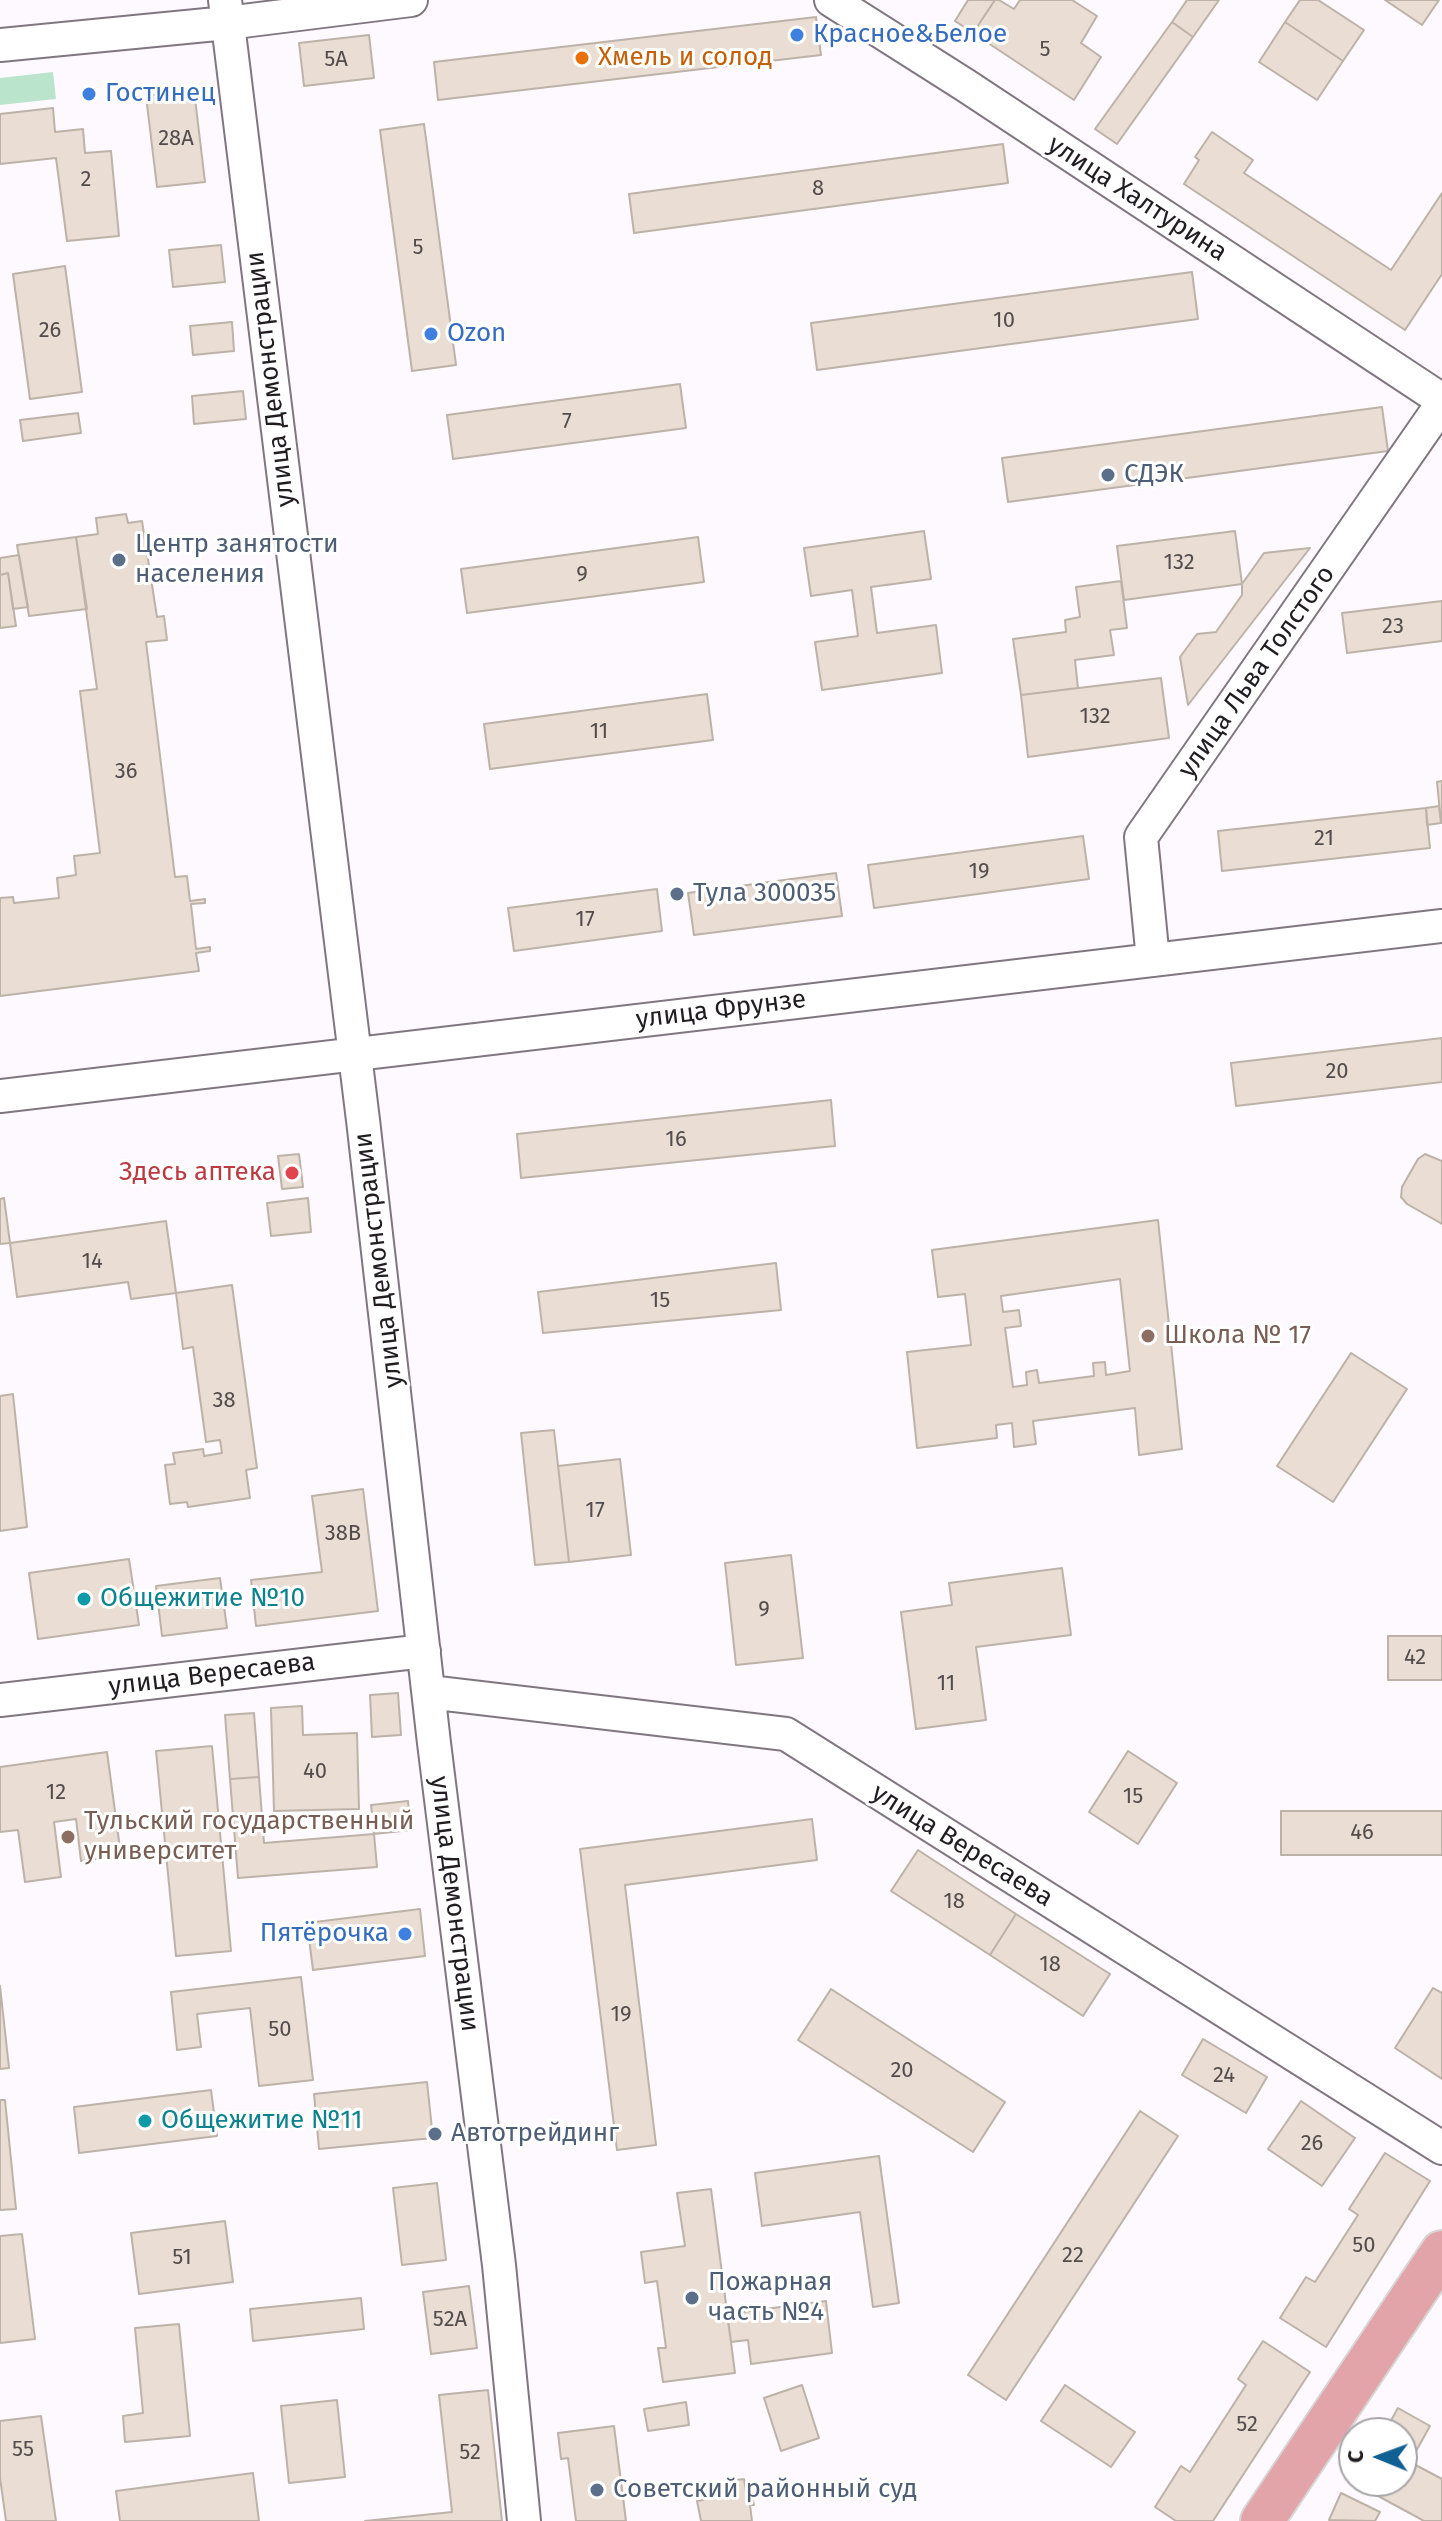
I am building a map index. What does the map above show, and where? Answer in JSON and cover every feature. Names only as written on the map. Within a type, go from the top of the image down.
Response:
[{"type":"main road","points":[[1262,2521],[1442,2252]]},
{"type":"street","points":[[0,45],[226,12],[411,0]]},
{"type":"street","name":"улица Халтурина","points":[[831,0],[976,92],[1442,402]]},
{"type":"street","name":"улица Демонстрации","points":[[226,12],[355,1053],[499,2265],[524,2521]]},
{"type":"street","name":"улица Льва Толстого","points":[[1153,960],[1141,837],[1442,402]]},
{"type":"street","name":"улица Фрунзе","points":[[0,1096],[1442,926]]},
{"type":"street","name":"улица Вересаева","points":[[0,1700],[424,1651]]},
{"type":"street","name":"улица Вересаева","points":[[429,1692],[786,1734],[1442,2148]]},
{"type":"green space","points":[[53,72],[56,99],[0,105],[0,78]]},
{"type":"building","points":[[968,0],[995,0],[973,33],[955,21]]},
{"type":"building","points":[[995,0],[1014,9],[1020,0],[1072,0],[1097,16],[1081,43],[1101,57],[1074,100],[973,33]]},
{"type":"building","points":[[1187,0],[1219,0],[1193,37],[1172,22]]},
{"type":"building","points":[[1300,0],[1318,0],[1364,30],[1343,61],[1285,22]]},
{"type":"building","points":[[1385,0],[1439,0],[1422,25]]},
{"type":"building","points":[[816,17],[821,55],[438,100],[434,62]]},
{"type":"building","points":[[1172,22],[1193,37],[1117,144],[1095,129]]},
{"type":"building","points":[[1285,22],[1343,61],[1317,100],[1259,62]]},
{"type":"building","points":[[369,35],[374,78],[304,86],[299,43]]},
{"type":"building","points":[[194,90],[205,182],[157,187],[146,96]]},
{"type":"building","points":[[53,108],[55,132],[83,129],[85,153],[111,151],[119,236],[67,241],[56,158],[0,164],[0,114]]},
{"type":"building","points":[[424,124],[456,365],[412,371],[380,130]]},
{"type":"building","points":[[1212,132],[1253,160],[1244,173],[1391,270],[1442,193],[1442,274],[1405,330],[1184,184],[1199,160],[1195,157]]},
{"type":"building","points":[[1003,144],[1008,183],[634,233],[629,194]]},
{"type":"building","points":[[221,245],[225,282],[173,287],[169,250]]},
{"type":"building","points":[[65,266],[82,392],[30,399],[13,274]]},
{"type":"building","points":[[1192,272],[1198,319],[817,370],[811,323]]},
{"type":"building","points":[[232,322],[234,351],[193,355],[190,326]]},
{"type":"building","points":[[680,384],[686,428],[453,459],[447,415]]},
{"type":"building","points":[[243,391],[246,419],[194,424],[192,396]]},
{"type":"building","points":[[1382,407],[1388,451],[1008,502],[1002,458]]},
{"type":"building","points":[[78,413],[81,433],[23,441],[20,420]]},
{"type":"building","points":[[126,514],[128,523],[142,521],[157,617],[164,616],[167,640],[146,642],[175,877],[187,876],[190,901],[205,899],[205,903],[191,904],[196,949],[210,947],[210,951],[196,953],[199,971],[0,996],[0,898],[13,897],[14,903],[59,898],[57,878],[76,875],[74,856],[100,853],[80,691],[97,689],[76,537],[98,534],[96,518]]},
{"type":"building","points":[[924,531],[931,579],[871,587],[877,633],[936,625],[942,673],[822,690],[815,642],[858,636],[852,590],[811,596],[804,548]]},
{"type":"building","points":[[1235,531],[1242,584],[1124,600],[1117,546]]},
{"type":"building","points":[[76,537],[87,609],[29,616],[17,545]]},
{"type":"building","points":[[698,537],[704,582],[467,613],[461,569]]},
{"type":"building","points":[[1310,548],[1188,705],[1180,657],[1197,634],[1216,632],[1242,595],[1242,584],[1264,553]]},
{"type":"building","points":[[19,555],[28,607],[13,609],[8,573],[0,575],[0,558]]},
{"type":"building","points":[[8,573],[16,626],[0,628],[0,575]]},
{"type":"building","points":[[1121,581],[1127,628],[1110,630],[1114,655],[1075,660],[1078,688],[1021,695],[1013,639],[1066,632],[1065,620],[1080,617],[1076,587]]},
{"type":"building","points":[[1442,601],[1442,641],[1347,653],[1342,613]]},
{"type":"building","points":[[1161,678],[1169,738],[1028,757],[1021,695]]},
{"type":"building","points":[[707,694],[713,740],[490,769],[484,724]]},
{"type":"building","points":[[1442,781],[1442,823],[1441,823],[1437,782]]},
{"type":"building","points":[[1439,806],[1441,823],[1427,825],[1426,808]]},
{"type":"building","points":[[1426,808],[1430,848],[1222,871],[1218,831]]},
{"type":"building","points":[[1083,836],[1089,879],[874,908],[868,865]]},
{"type":"building","points":[[836,873],[842,916],[694,935],[688,893]]},
{"type":"building","points":[[657,889],[662,931],[514,951],[508,908]]},
{"type":"building","points":[[1442,1038],[1442,1082],[1236,1106],[1231,1063]]},
{"type":"building","points":[[831,1100],[835,1146],[521,1178],[517,1134]]},
{"type":"building","points":[[299,1154],[303,1187],[282,1189],[278,1156]]},
{"type":"building","points":[[1425,1154],[1442,1161],[1442,1224],[1407,1204],[1401,1197],[1402,1187],[1418,1159]]},
{"type":"building","points":[[4,1198],[10,1243],[0,1244],[0,1199]]},
{"type":"building","points":[[308,1198],[311,1232],[271,1236],[267,1203]]},
{"type":"building","name":"Школа № 17","points":[[1158,1220],[1182,1449],[1139,1455],[1135,1408],[1033,1421],[1036,1444],[1014,1447],[1012,1423],[996,1425],[997,1438],[917,1448],[907,1352],[971,1345],[965,1294],[938,1297],[932,1250]],"holes":[[[1120,1279],[1130,1371],[1106,1375],[1105,1362],[1093,1363],[1094,1376],[1039,1383],[1037,1370],[1026,1372],[1027,1385],[1013,1387],[1005,1328],[1021,1326],[1019,1310],[1003,1312],[1001,1296]]]},
{"type":"building","points":[[166,1221],[176,1293],[131,1299],[128,1282],[17,1297],[10,1243]]},
{"type":"building","points":[[776,1263],[781,1310],[543,1333],[538,1292]]},
{"type":"building","points":[[232,1285],[257,1468],[246,1470],[250,1498],[188,1507],[187,1502],[170,1504],[165,1465],[175,1464],[173,1453],[203,1449],[204,1456],[222,1453],[220,1440],[206,1442],[193,1347],[183,1349],[176,1293]]},
{"type":"building","points":[[1351,1353],[1407,1389],[1333,1502],[1277,1466]]},
{"type":"building","points":[[13,1394],[27,1527],[0,1531],[0,1396]]},
{"type":"building","points":[[554,1430],[569,1562],[535,1565],[521,1433]]},
{"type":"building","points":[[620,1459],[631,1555],[569,1562],[558,1466]]},
{"type":"building","points":[[363,1489],[378,1611],[256,1626],[251,1580],[322,1572],[312,1496]]},
{"type":"building","points":[[791,1555],[803,1658],[736,1665],[725,1563]]},
{"type":"building","name":"Общежитие №10","points":[[129,1559],[139,1625],[38,1639],[29,1573]]},
{"type":"building","points":[[1062,1568],[1071,1635],[976,1647],[986,1720],[916,1729],[901,1612],[952,1605],[949,1583]]},
{"type":"building","points":[[220,1578],[227,1628],[162,1636],[156,1586]]},
{"type":"building","points":[[1388,1636],[1442,1636],[1442,1680],[1388,1680]]},
{"type":"building","points":[[398,1693],[401,1735],[372,1737],[370,1695]]},
{"type":"building","points":[[302,1706],[303,1735],[357,1733],[359,1809],[274,1811],[271,1708]]},
{"type":"building","points":[[254,1713],[259,1777],[230,1779],[225,1715]]},
{"type":"building","points":[[212,1746],[231,1951],[176,1956],[156,1751]]},
{"type":"building","points":[[1128,1751],[1177,1783],[1138,1844],[1089,1812]]},
{"type":"building","points":[[107,1752],[121,1856],[81,1861],[76,1819],[54,1822],[61,1877],[25,1882],[18,1830],[0,1832],[0,1767]]},
{"type":"building","points":[[259,1777],[264,1843],[374,1834],[377,1867],[238,1878],[230,1779]]},
{"type":"building","points":[[408,1801],[411,1830],[374,1834],[371,1805]]},
{"type":"building","points":[[1281,1811],[1442,1811],[1442,1855],[1281,1855]]},
{"type":"building","points":[[812,1819],[817,1860],[625,1885],[656,2145],[617,2150],[580,1849]]},
{"type":"building","points":[[918,1850],[1016,1914],[990,1955],[891,1891]]},
{"type":"building","points":[[420,1909],[425,1956],[313,1970],[307,1923]]},
{"type":"building","points":[[1016,1914],[1110,1974],[1083,2016],[990,1955]]},
{"type":"building","points":[[301,1977],[313,2080],[259,2086],[250,2008],[197,2014],[201,2047],[177,2050],[171,1992]]},
{"type":"building","points":[[0,1986],[9,2068],[0,2069]]},
{"type":"building","points":[[1433,1988],[1442,1993],[1442,2079],[1395,2048]]},
{"type":"building","points":[[831,1989],[1005,2102],[973,2152],[798,2040]]},
{"type":"building","points":[[1203,2039],[1267,2077],[1246,2113],[1182,2075]]},
{"type":"building","points":[[427,2082],[433,2138],[319,2149],[314,2094]]},
{"type":"building","name":"Общежитие №11","points":[[211,2090],[217,2136],[79,2153],[74,2107]]},
{"type":"building","points":[[0,2100],[5,2100],[16,2209],[0,2210]]},
{"type":"building","points":[[1301,2101],[1355,2138],[1322,2186],[1268,2149]]},
{"type":"building","points":[[1140,2111],[1178,2136],[1006,2400],[968,2375]]},
{"type":"building","points":[[1385,2153],[1430,2181],[1326,2347],[1280,2318],[1306,2277],[1315,2282],[1358,2215],[1349,2209]]},
{"type":"building","points":[[879,2156],[899,2303],[873,2307],[860,2212],[762,2226],[755,2173]]},
{"type":"building","points":[[437,2183],[446,2260],[402,2265],[393,2188]]},
{"type":"building","name":"Пожарная часть №4","points":[[711,2189],[735,2373],[663,2382],[658,2348],[666,2348],[657,2281],[645,2283],[641,2252],[685,2246],[677,2193]]},
{"type":"building","points":[[225,2221],[233,2282],[139,2294],[131,2233]]},
{"type":"building","points":[[22,2234],[35,2339],[0,2343],[0,2236]]},
{"type":"building","points":[[469,2286],[477,2348],[431,2354],[423,2292]]},
{"type":"building","points":[[361,2298],[364,2329],[253,2341],[250,2309]]},
{"type":"building","points":[[826,2301],[832,2353],[751,2364],[748,2340],[731,2342],[727,2314]]},
{"type":"building","points":[[179,2324],[190,2436],[125,2442],[123,2416],[143,2413],[135,2328]]},
{"type":"building","points":[[1263,2341],[1310,2372],[1213,2521],[1176,2521],[1155,2507],[1181,2466],[1190,2472],[1246,2385],[1238,2379]]},
{"type":"building","points":[[802,2385],[819,2438],[781,2451],[764,2398]]},
{"type":"building","points":[[1065,2385],[1135,2432],[1111,2467],[1041,2421]]},
{"type":"building","points":[[488,2390],[502,2521],[365,2521],[452,2512],[439,2395]]},
{"type":"building","points":[[337,2400],[345,2477],[289,2483],[281,2406]]},
{"type":"building","points":[[686,2402],[689,2425],[648,2431],[644,2409]]},
{"type":"building","points":[[1398,2408],[1414,2417],[1393,2417]]},
{"type":"building","points":[[41,2416],[56,2521],[6,2521],[0,2478],[0,2421]]},
{"type":"building","points":[[1418,2419],[1430,2426],[1418,2448]]},
{"type":"building","name":"Советский районный суд","points":[[614,2426],[626,2521],[576,2521],[568,2458],[561,2459],[558,2433]]},
{"type":"building","points":[[1418,2466],[1442,2479],[1442,2521],[1424,2521],[1380,2497],[1418,2497]]},
{"type":"building","points":[[253,2473],[259,2521],[120,2521],[116,2491]]},
{"type":"building","points":[[744,2479],[746,2491],[751,2491],[754,2505],[750,2505],[752,2521],[701,2521],[697,2501],[703,2500],[701,2485]]},
{"type":"building","points":[[1339,2497],[1349,2497],[1380,2512],[1375,2521],[1329,2520]]},
{"type":"place","name":"Красное&Белое","points":[[797,35]]},
{"type":"place","name":"Хмель и солод","points":[[582,58]]},
{"type":"place","name":"Гостинец","points":[[89,94]]},
{"type":"place","name":"Ozon","points":[[431,334]]},
{"type":"place","name":"СДЭК","points":[[1108,475]]},
{"type":"place","name":"Центр занятости населения","points":[[119,560]]},
{"type":"place","name":"Тула 300035","points":[[677,894]]},
{"type":"place","name":"Здесь аптека","points":[[292,1173]]},
{"type":"place","name":"Школа № 17","points":[[1148,1336]]},
{"type":"place","name":"Общежитие №10","points":[[84,1599]]},
{"type":"place","name":"Тульский государственный университет","points":[[68,1837]]},
{"type":"place","name":"Пятёрочка","points":[[405,1934]]},
{"type":"place","name":"Общежитие №11","points":[[145,2121]]},
{"type":"place","name":"Автотрейдинг","points":[[435,2134]]},
{"type":"place","name":"Пожарная часть №4","points":[[692,2298]]},
{"type":"place","name":"Советский районный суд","points":[[597,2490]]}]
